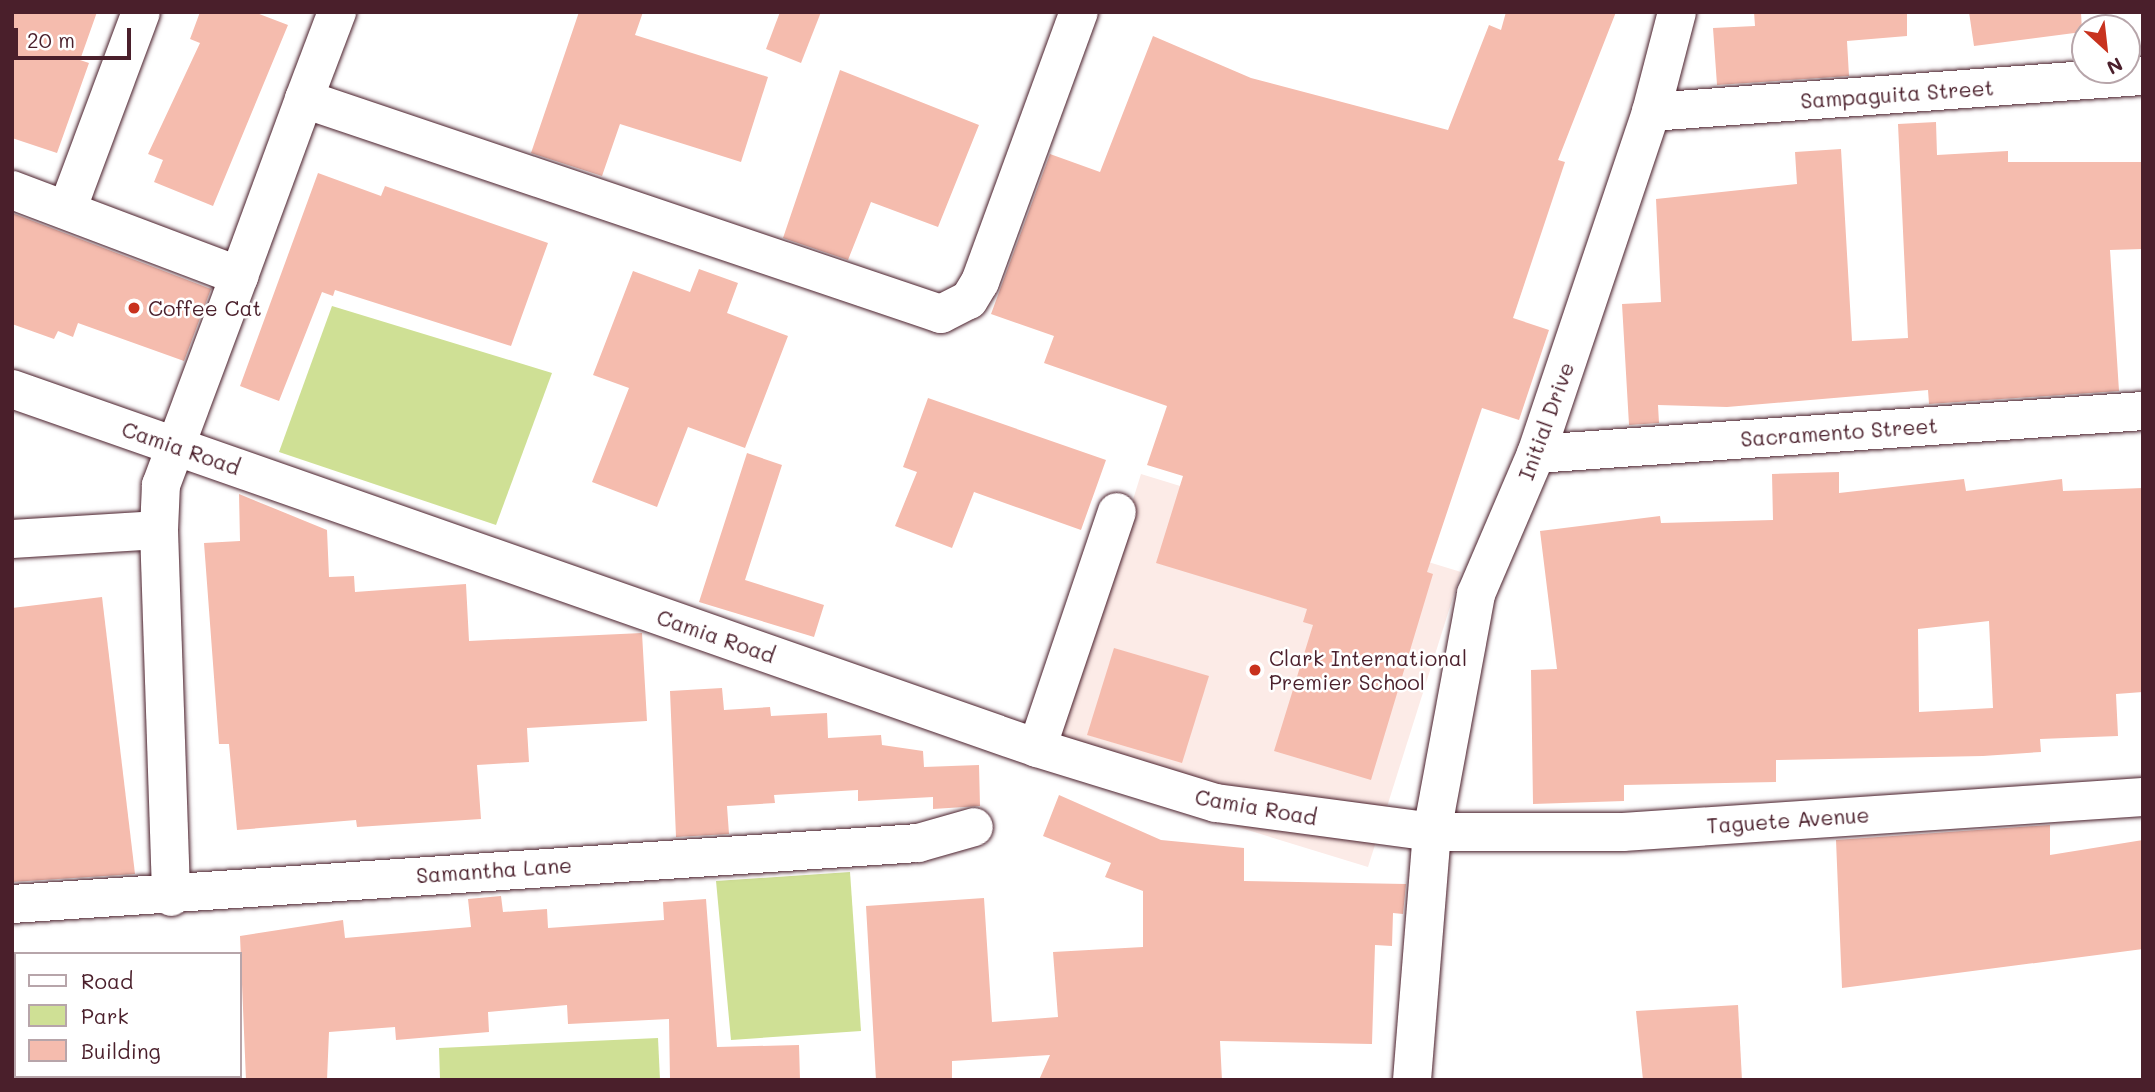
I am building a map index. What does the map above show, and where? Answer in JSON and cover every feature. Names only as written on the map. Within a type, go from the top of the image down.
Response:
[{"type":"street","points":[[67,210],[141,12]]},
{"type":"street","points":[[171,897],[159,530],[161,485],[337,12]]},
{"type":"street","points":[[304,99],[941,314],[969,300],[980,282],[1079,12]]},
{"type":"street","name":"Initial Drive","points":[[1412,1080],[1433,832],[1476,594],[1536,454],[1651,112],[1677,12]]},
{"type":"street","name":"Sampaguita Street","points":[[1651,112],[2143,76]]},
{"type":"street","points":[[12,190],[239,276]]},
{"type":"street","name":"Camia Road","points":[[12,389],[1037,748],[1216,803],[1433,832]]},
{"type":"street","name":"Sacramento Street","points":[[1536,454],[2143,411]]},
{"type":"street","points":[[1037,748],[1117,512]]},
{"type":"street","points":[[12,538],[159,530]]},
{"type":"street","name":"Taguete Avenue","points":[[1433,832],[1623,832],[2143,797]]},
{"type":"street","name":"Samantha Lane","points":[[12,904],[171,897],[388,877],[918,843],[974,827]]},
{"type":"shaded area","name":"Clark International Premier School","points":[[1141,474],[1461,572],[1368,867],[1049,769]]},
{"type":"green space","points":[[332,306],[552,373],[496,525],[279,452]]},
{"type":"green space","points":[[850,872],[861,1031],[731,1040],[716,881]]},
{"type":"green space","points":[[658,1038],[660,1080],[440,1080],[439,1048]]},
{"type":"building","points":[[12,12],[97,12],[80,60],[89,63],[57,153],[12,138]]},
{"type":"building","points":[[200,12],[254,12],[288,25],[213,206],[154,182],[163,160],[148,154],[200,43],[190,39]]},
{"type":"building","points":[[579,12],[643,12],[635,35],[768,77],[741,162],[620,124],[602,176],[531,153]]},
{"type":"building","points":[[780,12],[821,12],[801,63],[766,49]]},
{"type":"building","points":[[1506,12],[1616,12],[1558,160],[1565,162],[1513,318],[1549,330],[1519,420],[1482,408],[1427,572],[1433,574],[1371,780],[1274,751],[1313,625],[1303,622],[1307,609],[1156,563],[1183,476],[1147,465],[1167,406],[1044,363],[1054,336],[991,314],[1050,154],[1100,172],[1153,36],[1251,78],[1448,130],[1489,25],[1501,30]]},
{"type":"building","points":[[1754,12],[1907,12],[1907,36],[1847,41],[1849,76],[1717,85],[1713,28],[1755,26]]},
{"type":"building","points":[[1969,12],[2081,12],[2071,14],[2071,33],[1974,46]]},
{"type":"building","points":[[840,70],[979,125],[938,227],[871,202],[848,260],[783,238]]},
{"type":"building","points":[[1936,122],[1937,155],[2008,151],[2008,162],[2143,162],[2143,249],[2110,250],[2119,391],[1929,404],[1928,390],[1727,407],[1658,405],[1659,423],[1629,425],[1622,304],[1661,302],[1656,199],[1797,184],[1795,152],[1841,149],[1852,341],[1908,338],[1898,124]]},
{"type":"building","points":[[318,173],[381,196],[385,186],[548,243],[511,346],[335,290],[333,296],[322,292],[279,401],[240,386]]},
{"type":"building","points":[[12,213],[211,289],[184,361],[78,323],[73,337],[58,331],[54,339],[12,324]]},
{"type":"building","points":[[699,269],[738,283],[727,313],[788,336],[745,448],[688,427],[657,507],[592,482],[629,388],[593,375],[633,271],[690,292]]},
{"type":"building","points":[[928,398],[1106,460],[1081,530],[974,492],[952,548],[895,526],[917,472],[903,467]]},
{"type":"building","points":[[747,453],[782,465],[745,580],[824,605],[814,637],[699,602]]},
{"type":"building","points":[[1839,472],[1839,493],[1964,479],[1966,491],[2062,479],[2063,491],[2143,488],[2143,692],[2116,694],[2118,736],[2040,739],[2041,752],[1983,756],[1776,760],[1776,782],[1624,785],[1624,801],[1533,804],[1531,670],[1557,669],[1540,531],[1660,516],[1661,523],[1773,520],[1772,474]],"holes":[[[1989,621],[1993,708],[1919,712],[1918,629]]]},
{"type":"building","points":[[239,494],[327,530],[329,577],[354,576],[355,592],[466,584],[469,641],[642,633],[647,721],[527,728],[529,762],[477,765],[481,819],[357,827],[356,820],[237,830],[229,744],[219,744],[204,543],[240,541]]},
{"type":"building","points":[[102,597],[135,874],[12,882],[12,608]]},
{"type":"building","points":[[1114,648],[1209,676],[1182,763],[1087,735]]},
{"type":"building","points":[[722,688],[724,710],[770,707],[771,716],[827,713],[828,738],[881,735],[882,745],[923,751],[924,767],[979,765],[980,806],[933,809],[933,797],[858,801],[858,790],[774,795],[775,803],[727,806],[729,834],[676,837],[670,691]]},
{"type":"building","points":[[1059,795],[1161,840],[1244,848],[1244,881],[1406,884],[1403,914],[1393,913],[1392,946],[1375,945],[1372,1044],[1220,1041],[1222,1080],[1039,1080],[1050,1055],[952,1061],[952,1080],[876,1080],[866,906],[984,898],[992,1022],[1058,1017],[1053,952],[1143,947],[1143,891],[1105,877],[1111,863],[1043,836]]},
{"type":"building","points":[[2050,825],[2050,855],[2143,840],[2143,949],[1842,988],[1836,840]]},
{"type":"building","points":[[501,896],[503,912],[547,909],[548,928],[664,920],[663,902],[706,899],[717,1047],[799,1045],[800,1080],[670,1080],[669,1019],[568,1024],[567,1005],[488,1012],[489,1032],[396,1040],[395,1027],[329,1032],[327,1080],[246,1080],[240,936],[343,920],[345,938],[471,927],[468,899]]},
{"type":"building","points":[[1738,1005],[1742,1080],[1643,1080],[1636,1011]]},
{"type":"place","name":"Coffee Cat","points":[[134,308]]},
{"type":"place","name":"Clark International Premier School","points":[[1255,670]]}]
